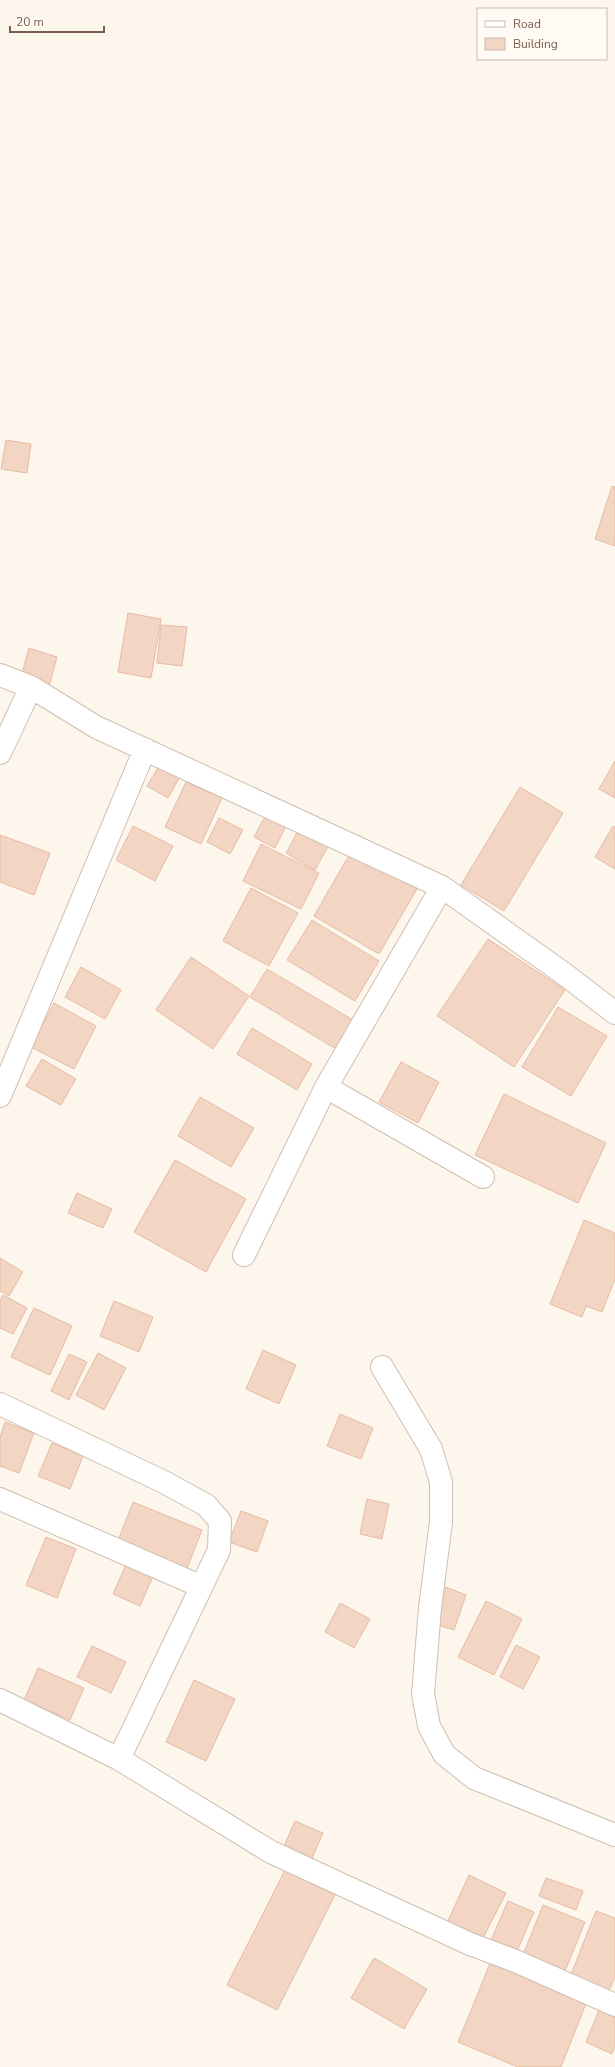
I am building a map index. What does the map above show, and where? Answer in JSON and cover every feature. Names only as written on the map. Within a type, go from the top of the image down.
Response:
[{"type":"street","points":[[0,675],[31,687],[96,727],[442,888],[563,972],[615,1013]]},
{"type":"street","points":[[0,753],[31,687]]},
{"type":"street","points":[[0,1096],[145,749]]},
{"type":"street","points":[[244,1255],[326,1087],[442,888]]},
{"type":"street","points":[[326,1087],[483,1177]]},
{"type":"street","points":[[382,1367],[431,1449],[441,1482],[441,1522],[430,1608],[423,1694],[429,1726],[444,1754],[474,1778],[615,1835]]},
{"type":"street","points":[[0,1404],[164,1482],[206,1505],[220,1521],[218,1550],[119,1759]]},
{"type":"street","points":[[0,1499],[200,1586]]},
{"type":"street","points":[[0,1700],[119,1759],[271,1852],[470,1944],[513,1960],[615,2005]]},
{"type":"building","points":[[6,440],[31,444],[27,473],[1,469]]},
{"type":"building","points":[[612,486],[615,487],[615,546],[595,539]]},
{"type":"building","points":[[128,613],[161,619],[151,678],[118,672]]},
{"type":"building","points":[[161,625],[187,627],[182,666],[157,663]]},
{"type":"building","points":[[29,648],[57,657],[49,686],[21,677]]},
{"type":"building","points":[[163,759],[183,771],[168,798],[147,786]]},
{"type":"building","points":[[615,761],[615,798],[599,789]]},
{"type":"building","points":[[186,782],[222,798],[201,844],[165,827]]},
{"type":"building","points":[[520,787],[563,813],[504,911],[461,885]]},
{"type":"building","points":[[269,809],[289,820],[275,848],[254,837]]},
{"type":"building","points":[[219,818],[243,830],[230,854],[207,842]]},
{"type":"building","points":[[302,824],[331,841],[315,870],[286,853]]},
{"type":"building","points":[[133,826],[173,846],[155,881],[116,860]]},
{"type":"building","points":[[613,826],[615,827],[615,869],[595,857]]},
{"type":"building","points":[[0,835],[50,853],[34,895],[0,882]]},
{"type":"building","points":[[261,844],[319,873],[301,909],[243,881]]},
{"type":"building","points":[[352,850],[417,889],[379,954],[314,916]]},
{"type":"building","points":[[251,888],[298,913],[269,966],[223,941]]},
{"type":"building","points":[[312,920],[379,961],[355,1001],[287,960]]},
{"type":"building","points":[[488,939],[565,990],[514,1067],[437,1016]]},
{"type":"building","points":[[191,957],[249,996],[213,1049],[156,1010]]},
{"type":"building","points":[[81,967],[121,990],[105,1019],[65,997]]},
{"type":"building","points":[[267,969],[353,1020],[336,1049],[250,997]]},
{"type":"building","points":[[54,1003],[96,1026],[74,1069],[31,1047]]},
{"type":"building","points":[[558,1007],[607,1036],[571,1096],[522,1067]]},
{"type":"building","points":[[252,1028],[312,1064],[297,1090],[237,1054]]},
{"type":"building","points":[[42,1059],[76,1079],[61,1105],[26,1086]]},
{"type":"building","points":[[401,1062],[439,1082],[418,1123],[379,1102]]},
{"type":"building","points":[[504,1094],[606,1143],[578,1203],[475,1155]]},
{"type":"building","points":[[200,1097],[254,1128],[231,1167],[178,1136]]},
{"type":"building","points":[[175,1160],[246,1199],[206,1272],[134,1232]]},
{"type":"building","points":[[77,1193],[112,1209],[103,1228],[68,1213]]},
{"type":"building","points":[[584,1220],[615,1233],[615,1279],[602,1312],[586,1306],[582,1317],[550,1304]]},
{"type":"building","points":[[0,1258],[23,1272],[9,1296],[0,1291]]},
{"type":"building","points":[[3,1295],[27,1308],[13,1334],[0,1328],[0,1301]]},
{"type":"building","points":[[114,1301],[153,1317],[139,1352],[100,1336]]},
{"type":"building","points":[[34,1308],[72,1326],[50,1375],[11,1357]]},
{"type":"building","points":[[263,1350],[296,1365],[279,1404],[246,1389]]},
{"type":"building","points":[[98,1353],[126,1368],[104,1410],[76,1395]]},
{"type":"building","points":[[69,1354],[87,1362],[69,1400],[51,1391]]},
{"type":"building","points":[[340,1414],[373,1428],[361,1459],[327,1446]]},
{"type":"building","points":[[5,1422],[34,1433],[19,1473],[0,1466],[0,1437]]},
{"type":"building","points":[[52,1443],[83,1456],[70,1489],[38,1476]]},
{"type":"building","points":[[367,1499],[389,1504],[382,1539],[360,1534]]},
{"type":"building","points":[[133,1502],[202,1530],[186,1571],[117,1543]]},
{"type":"building","points":[[241,1511],[268,1521],[257,1552],[229,1542]]},
{"type":"building","points":[[46,1537],[76,1549],[57,1598],[26,1585]]},
{"type":"building","points":[[127,1562],[154,1574],[140,1606],[113,1594]]},
{"type":"building","points":[[443,1586],[466,1595],[454,1630],[431,1623]]},
{"type":"building","points":[[486,1601],[522,1619],[494,1675],[458,1657]]},
{"type":"building","points":[[340,1603],[370,1619],[354,1648],[325,1632]]},
{"type":"building","points":[[516,1645],[540,1657],[523,1689],[500,1677]]},
{"type":"building","points":[[92,1646],[126,1662],[111,1693],[77,1677]]},
{"type":"building","points":[[38,1668],[84,1688],[70,1720],[24,1700]]},
{"type":"building","points":[[194,1680],[235,1699],[206,1761],[166,1742]]},
{"type":"building","points":[[295,1821],[323,1833],[309,1865],[281,1853]]},
{"type":"building","points":[[285,1870],[335,1895],[277,2010],[227,1985]]},
{"type":"building","points":[[469,1875],[506,1893],[481,1942],[446,1925]]},
{"type":"building","points":[[546,1878],[583,1891],[576,1910],[539,1896]]},
{"type":"building","points":[[508,1901],[534,1912],[517,1951],[491,1940]]},
{"type":"building","points":[[543,1905],[585,1922],[565,1971],[523,1955]]},
{"type":"building","points":[[596,1911],[615,1918],[615,1977],[608,1993],[570,1977]]},
{"type":"building","points":[[374,1958],[427,1989],[404,2029],[351,1998]]},
{"type":"building","points":[[491,1961],[587,2001],[561,2067],[518,2067],[458,2042]]},
{"type":"building","points":[[601,2005],[615,2011],[615,2046],[612,2054],[586,2042]]}]
